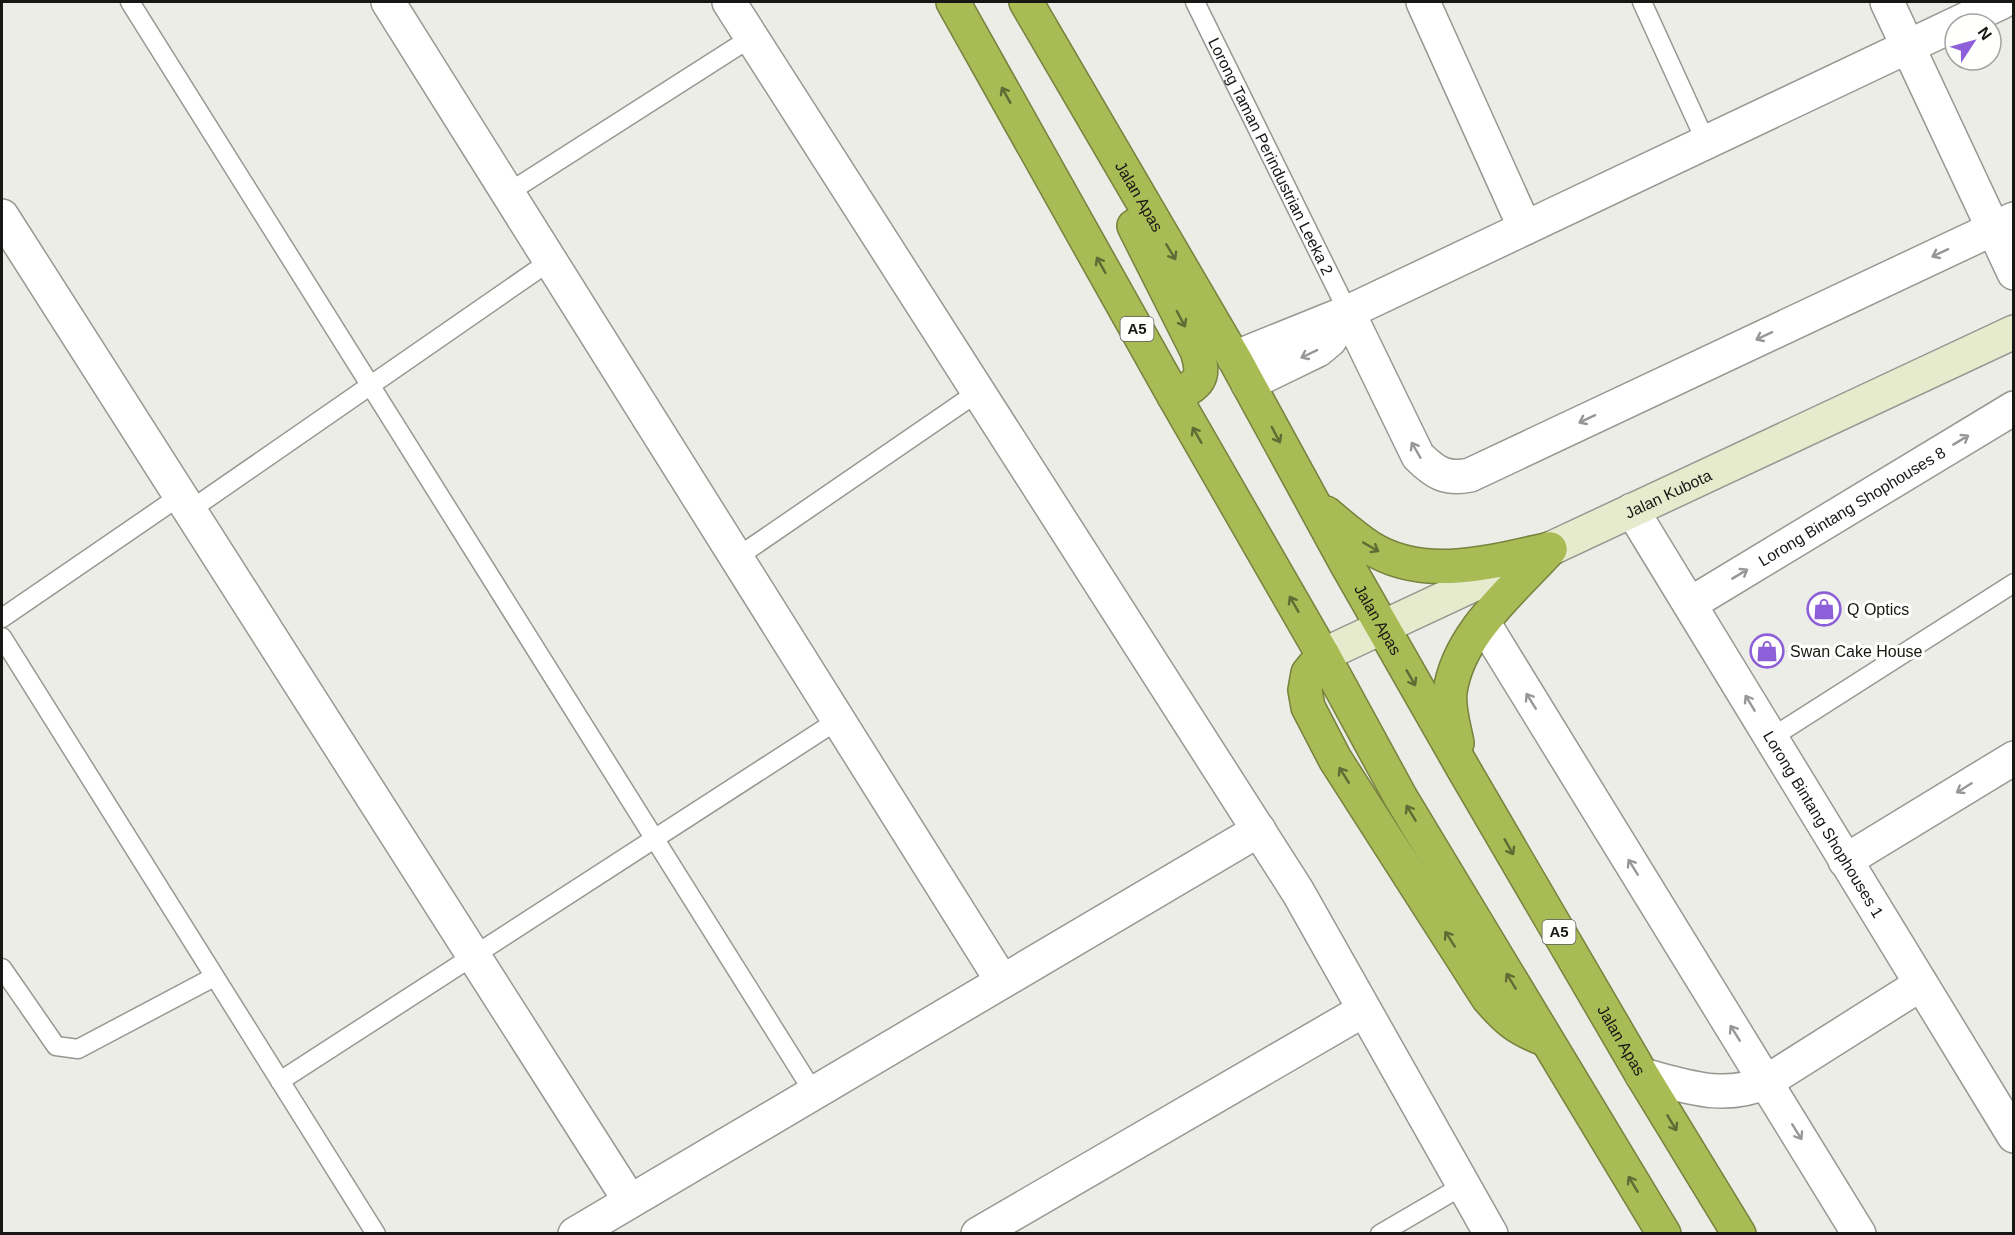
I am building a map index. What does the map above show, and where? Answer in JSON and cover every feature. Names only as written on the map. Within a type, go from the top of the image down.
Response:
[{"type":"highway","name":"A5","points":[[953,2],[1174,396],[1323,655]]},
{"type":"highway","name":"Jalan Apas","points":[[1026,2],[1241,371],[1309,498],[1463,768],[1642,1075],[1739,1233]]},
{"type":"highway","points":[[1079,94],[1142,243],[1197,351],[1202,373],[1197,382],[1174,396]]},
{"type":"highway","points":[[1309,498],[1371,549],[1399,561],[1425,566],[1475,566],[1550,549]]},
{"type":"highway","points":[[1463,768],[1451,715],[1450,694],[1458,661],[1464,647],[1483,622],[1550,549]]},
{"type":"highway","points":[[1323,655],[1308,673],[1305,690],[1308,707],[1335,759],[1488,998],[1502,1015],[1521,1029],[1546,1039],[1664,1233]]},
{"type":"street","points":[[388,2],[1002,981]]},
{"type":"street","points":[[729,2],[1298,891],[1491,1233]]},
{"type":"street","points":[[1423,2],[1525,228]]},
{"type":"street","points":[[1887,2],[1908,46],[2003,223],[2012,270]]},
{"type":"street","points":[[1241,371],[1348,312],[2002,2]]},
{"type":"street","points":[[2,216],[630,1201]]},
{"type":"street","points":[[1348,312],[1418,456],[1430,468],[1455,478],[1470,475],[2003,223]]},
{"type":"street","name":"Jalan Kubota","points":[[1323,655],[2013,332]]},
{"type":"street","name":"Lorong Bintang Shophouses 8","points":[[1690,604],[2013,408]]},
{"type":"street","name":"Lorong Bintang Shophouses 1","points":[[1632,510],[2013,1136]]},
{"type":"street","points":[[1483,622],[1859,1233]]},
{"type":"street","points":[[1845,861],[2013,758]]},
{"type":"street","points":[[575,1233],[1259,830]]},
{"type":"street","points":[[1642,1075],[1708,1091],[1750,1090],[1921,984]]},
{"type":"street","points":[[978,1233],[1364,1010]]},
{"type":"lane","points":[[130,2],[814,1093]]},
{"type":"lane","name":"Lorong Taman Perindustrian Leeka 2","points":[[1195,2],[1348,312]]},
{"type":"lane","points":[[1642,2],[1706,142]]},
{"type":"lane","points":[[508,193],[752,37]]},
{"type":"lane","points":[[2,618],[370,385],[550,261]]},
{"type":"lane","points":[[736,558],[978,392]]},
{"type":"lane","points":[[1771,738],[2013,583]]},
{"type":"lane","points":[[2,637],[376,1233]]},
{"type":"lane","points":[[280,1081],[838,720]]},
{"type":"lane","points":[[2,968],[56,1046],[78,1049],[214,977]]},
{"type":"lane","points":[[1380,1233],[1464,1185]]},
{"type":"place","name":"Q Optics","points":[[1824,609]]},
{"type":"place","name":"Swan Cake House","points":[[1767,651]]}]
